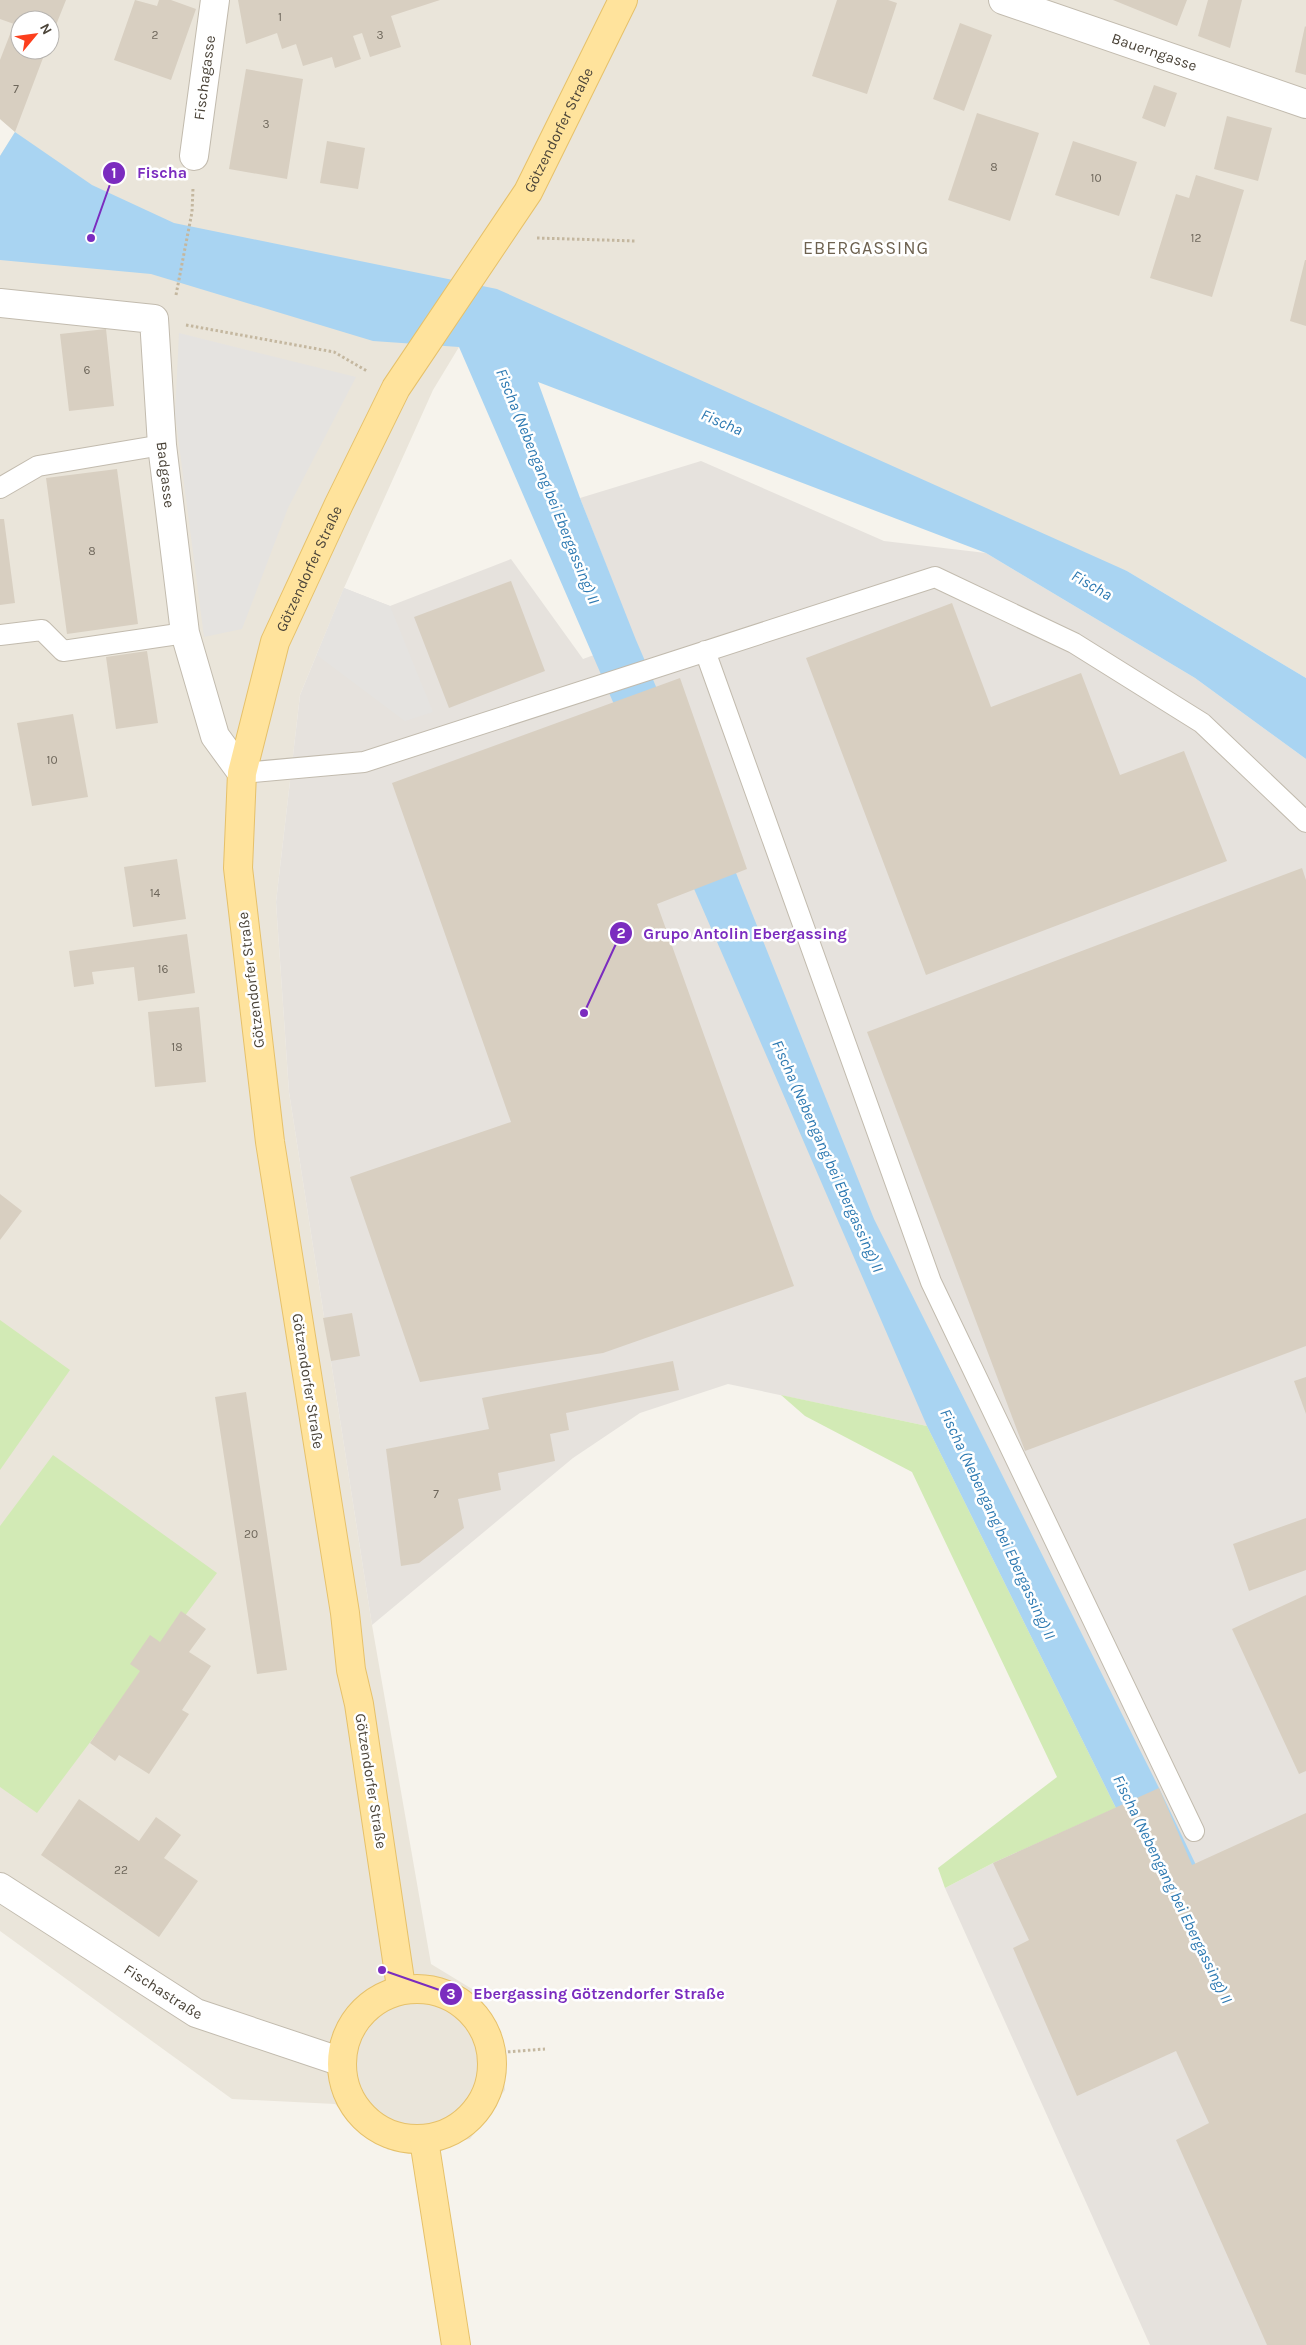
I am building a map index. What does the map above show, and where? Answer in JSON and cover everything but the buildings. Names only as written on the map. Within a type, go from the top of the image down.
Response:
[{"type":"main road","name":"Götzendorfer Straße","points":[[401,1987],[359,1704],[351,1670],[345,1613],[270,1142],[238,868],[242,773],[275,642],[338,504],[400,382],[528,192],[623,0]]},
{"type":"main road","points":[[401,1987],[433,1989],[461,2001],[482,2024],[493,2053],[491,2084],[478,2111],[454,2131],[424,2140],[399,2137],[376,2127],[357,2110],[345,2087],[342,2062],[346,2037],[359,2015],[378,1998],[401,1987]]},
{"type":"main road","points":[[424,2140],[456,2345]]},
{"type":"street","name":"Fischagasse","points":[[194,156],[215,0]]},
{"type":"street","name":"Bauerngasse","points":[[1003,0],[1306,104]]},
{"type":"street","points":[[0,303],[154,319]]},
{"type":"street","name":"Badgasse","points":[[154,319],[162,445],[185,633],[215,736],[242,773]]},
{"type":"street","name":"Fischastraße","points":[[0,1887],[196,2013],[342,2062]]},
{"type":"lane","points":[[0,488],[38,466],[162,445]]},
{"type":"lane","points":[[242,773],[364,762],[935,577],[1074,643],[1202,723],[1306,822]]},
{"type":"lane","points":[[0,635],[42,630],[62,651],[185,633]]},
{"type":"lane","points":[[705,651],[931,1282],[1194,1831]]},
{"type":"path","points":[[176,294],[192,212]]},
{"type":"path","points":[[550,238],[636,241]]},
{"type":"path","points":[[154,319],[334,352],[400,382]]},
{"type":"path","points":[[493,2053],[545,2049]]},
{"type":"shaded area","points":[[0,0],[1306,0],[1306,678],[1127,571],[459,347],[433,390],[344,588],[300,695],[276,902],[289,1092],[372,1625],[431,1964],[477,1992],[502,2042],[505,2090],[470,2139],[388,2150],[335,2104],[232,2099],[0,1931],[0,156],[15,132],[0,119]]},
{"type":"shaded area","points":[[179,333],[356,377],[288,508],[242,629],[204,637],[175,414]]},
{"type":"shaded area","points":[[701,461],[884,541],[986,553],[1195,678],[1306,759],[1306,2345],[1150,2345],[945,1888],[993,1863],[1116,1808],[927,1426],[728,1384],[640,1413],[573,1458],[372,1625],[289,1092],[276,902],[300,695],[344,588],[390,606],[511,559],[583,659],[635,640],[580,498]]},
{"type":"shaded area","points":[[344,588],[390,606],[433,712],[405,721],[317,655]]},
{"type":"green space","points":[[0,1320],[70,1370],[0,1470]]},
{"type":"green space","points":[[781,1395],[927,1426],[1116,1808],[993,1863],[945,1888],[938,1868],[1057,1777],[912,1472],[805,1416]]},
{"type":"green space","points":[[53,1455],[217,1573],[37,1813],[0,1787],[0,1526]]},
{"type":"water","name":"Fischa (Nebengang bei Ebergassing) II","points":[[15,132],[92,185],[174,223],[497,289],[1127,571],[1306,678],[1306,759],[1195,678],[986,553],[538,382],[580,498],[636,640],[736,873],[874,1219],[1159,1788],[1306,2094],[1116,1808],[927,1426],[459,347],[373,341],[151,274],[0,260],[0,156]]},
{"type":"place","name":"Fischa","points":[[91,238]]},
{"type":"place","name":"Grupo Antolin Ebergassing","points":[[584,1013]]},
{"type":"place","name":"Ebergassing Götzendorfer Straße","points":[[382,1970]]},
{"type":"district","name":"EBERGASSING","points":[[866,248]]}]
